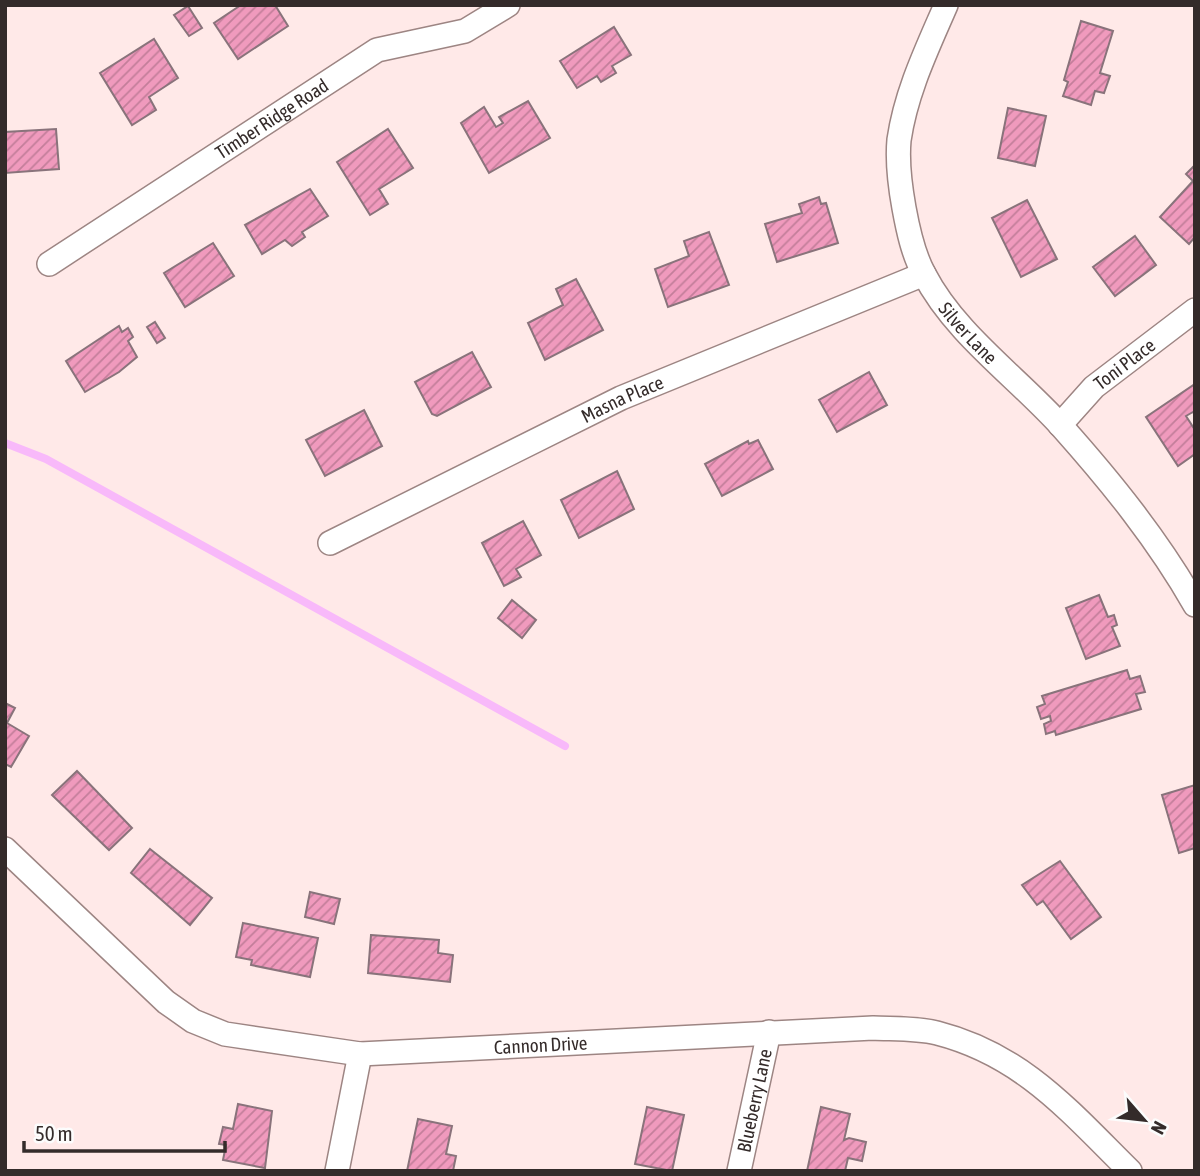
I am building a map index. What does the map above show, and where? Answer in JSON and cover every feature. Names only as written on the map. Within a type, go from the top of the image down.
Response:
[{"type":"street","name":"Timber Ridge Road","points":[[48,264],[349,65],[377,50],[465,31],[509,5]]},
{"type":"street","name":"Silver Lane","points":[[946,5],[911,88],[899,141],[900,186],[909,232],[924,274],[955,317],[1060,425],[1167,557],[1195,605]]},
{"type":"street","name":"Masna Place","points":[[330,544],[621,398],[924,274]]},
{"type":"street","name":"Toni Place","points":[[1060,425],[1094,387],[1195,310]]},
{"type":"street","name":"Cannon Drive","points":[[5,849],[166,1002],[193,1021],[225,1034],[360,1054],[873,1027],[936,1032],[993,1054],[1037,1079],[1106,1160],[1130,1171]]},
{"type":"street","name":"Blueberry Lane","points":[[739,1171],[769,1032]]},
{"type":"street","points":[[337,1171],[360,1054]]},
{"type":"building","points":[[241,5],[275,5],[288,26],[238,59],[214,23]]},
{"type":"building","points":[[188,6],[202,28],[189,36],[174,15]]},
{"type":"building","points":[[1081,21],[1113,31],[1100,73],[1110,76],[1104,93],[1095,91],[1091,105],[1063,96],[1068,82],[1064,80]]},
{"type":"building","points":[[614,27],[631,55],[612,66],[616,73],[601,82],[597,76],[577,88],[560,61]]},
{"type":"building","points":[[154,39],[178,78],[149,97],[156,110],[132,125],[100,73]]},
{"type":"building","points":[[528,101],[550,138],[489,173],[461,123],[484,107],[496,127],[503,123],[499,117]]},
{"type":"building","points":[[1008,108],[1046,116],[1035,166],[998,158]]},
{"type":"building","points":[[56,129],[59,169],[5,173],[5,132]]},
{"type":"building","points":[[388,129],[413,168],[379,189],[388,204],[370,215],[337,162]]},
{"type":"building","points":[[1195,165],[1195,237],[1189,244],[1160,217],[1193,181],[1186,174]]},
{"type":"building","points":[[310,189],[328,216],[302,232],[305,237],[292,246],[285,240],[262,254],[245,225]]},
{"type":"building","points":[[819,197],[821,204],[826,203],[838,243],[777,262],[765,224],[802,213],[799,204]]},
{"type":"building","points":[[1027,200],[1057,259],[1021,277],[992,218]]},
{"type":"building","points":[[709,232],[729,285],[668,307],[655,269],[689,256],[684,241]]},
{"type":"building","points":[[1135,236],[1156,265],[1115,296],[1093,267]]},
{"type":"building","points":[[213,243],[234,276],[185,307],[164,273]]},
{"type":"building","points":[[576,279],[603,330],[545,360],[528,323],[563,305],[556,289]]},
{"type":"building","points":[[155,322],[165,338],[157,343],[147,327]]},
{"type":"building","points":[[119,326],[122,332],[128,328],[133,337],[128,341],[137,357],[119,372],[85,392],[66,361]]},
{"type":"building","points":[[472,352],[491,387],[437,416],[432,414],[415,382]]},
{"type":"building","points":[[869,372],[887,405],[837,432],[819,400]]},
{"type":"building","points":[[1195,384],[1195,415],[1193,412],[1186,416],[1195,430],[1195,454],[1178,466],[1146,417]]},
{"type":"building","points":[[364,410],[382,446],[325,476],[306,440]]},
{"type":"building","points":[[758,440],[773,469],[722,496],[705,464],[748,441],[749,444]]},
{"type":"building","points":[[617,471],[634,509],[579,538],[561,500]]},
{"type":"building","points":[[523,521],[541,555],[516,569],[521,577],[504,586],[482,543]]},
{"type":"building","points":[[1099,595],[1108,617],[1114,615],[1117,625],[1112,627],[1120,646],[1086,659],[1066,608]]},
{"type":"building","points":[[512,600],[536,620],[522,638],[498,618]]},
{"type":"building","points":[[1127,670],[1130,679],[1140,676],[1145,692],[1136,694],[1141,709],[1056,735],[1055,731],[1046,734],[1044,724],[1051,721],[1050,716],[1041,719],[1037,707],[1045,704],[1042,696]]},
{"type":"building","points":[[5,703],[15,708],[7,723],[29,736],[11,767],[5,764]]},
{"type":"building","points":[[77,771],[132,828],[109,850],[52,795]]},
{"type":"building","points":[[1195,785],[1195,848],[1179,853],[1162,795]]},
{"type":"building","points":[[150,849],[212,898],[190,925],[131,873]]},
{"type":"building","points":[[1060,861],[1101,917],[1071,939],[1043,901],[1037,905],[1022,885]]},
{"type":"building","points":[[310,892],[340,899],[334,924],[305,917]]},
{"type":"building","points":[[243,923],[318,938],[310,977],[251,965],[252,960],[236,957]]},
{"type":"building","points":[[371,935],[439,940],[438,953],[453,955],[450,982],[368,973]]},
{"type":"building","points":[[238,1104],[272,1111],[265,1168],[223,1160],[226,1145],[219,1144],[223,1127],[233,1129]]},
{"type":"building","points":[[647,1107],[684,1115],[672,1171],[635,1164]]},
{"type":"building","points":[[821,1107],[850,1114],[844,1140],[849,1138],[866,1142],[862,1161],[848,1158],[845,1171],[807,1171]]},
{"type":"building","points":[[418,1119],[452,1126],[446,1154],[456,1156],[453,1171],[407,1171]]},
{"type":"waterway","points":[[5,443],[46,459],[565,746]]}]
